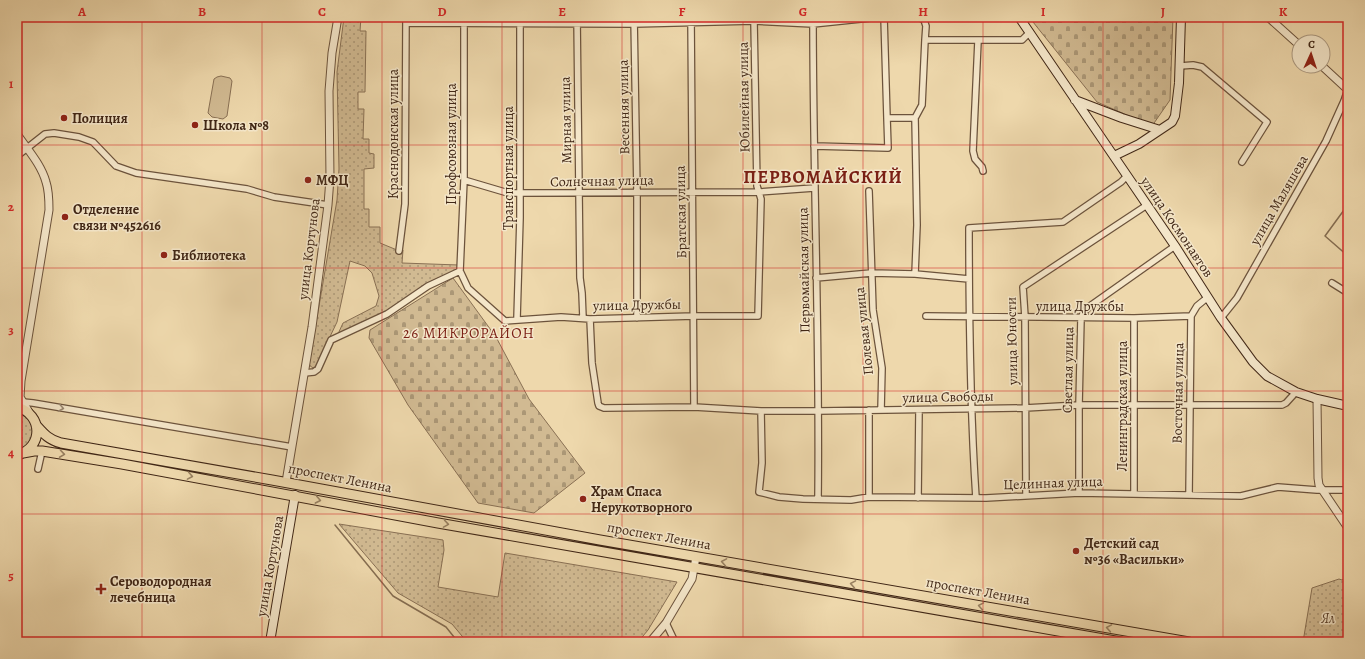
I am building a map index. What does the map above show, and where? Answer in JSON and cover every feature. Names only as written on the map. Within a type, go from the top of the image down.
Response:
[{"type":"main road","name":"улица Космонавтов","points":[[1019,17],[1175,246],[1221,318],[1254,362],[1267,376],[1296,392],[1317,399],[1348,406]]},
{"type":"main road","points":[[1114,156],[1139,144],[1172,122],[1175,116],[1180,66],[1181,17]]},
{"type":"main road","points":[[1075,100],[1122,118],[1160,130]]},
{"type":"main road","name":"проспект Ленина","points":[[20,405],[29,413],[44,435],[52,441],[61,443],[286,482],[696,557],[1189,642]]},
{"type":"main road","points":[[20,454],[29,449],[36,438],[36,425]]},
{"type":"main road","name":"проспект Ленина","points":[[20,454],[42,451],[122,464],[431,521],[1121,642]]},
{"type":"main road","points":[[284,493],[286,482]]},
{"type":"main road","points":[[295,496],[297,485]]},
{"type":"main road","name":"улица Кортунова","points":[[270,642],[295,496]]},
{"type":"main road","points":[[1020,624],[1022,613]]},
{"type":"street","name":"улица Кортунова","points":[[286,482],[312,327],[328,205],[330,178],[329,91],[332,54],[338,17]]},
{"type":"street","name":"Профсоюзная улица","points":[[460,270],[464,180],[464,17]]},
{"type":"street","name":"Транспортная улица","points":[[517,319],[520,193],[520,17]]},
{"type":"street","name":"Мирная улица","points":[[577,17],[580,278],[583,318]]},
{"type":"street","name":"Весенняя улица","points":[[634,17],[637,192],[637,318]]},
{"type":"street","name":"Первомайская улица","points":[[814,17],[814,188],[819,411],[818,498]]},
{"type":"street","points":[[406,20],[464,24],[634,24],[691,20],[813,24],[880,17]]},
{"type":"street","points":[[814,146],[888,148],[884,17]]},
{"type":"street","points":[[915,274],[917,225],[915,118],[922,105],[926,26],[924,20],[918,17]]},
{"type":"street","points":[[1268,17],[1291,38]]},
{"type":"street","name":"Краснодонская улица","points":[[399,251],[405,204],[406,20]]},
{"type":"street","name":"Братская улица","points":[[691,20],[694,407]]},
{"type":"street","name":"Юбилейная улица","points":[[754,21],[757,186],[761,199],[758,316]]},
{"type":"street","points":[[925,40],[1022,40],[1030,32]]},
{"type":"street","points":[[978,41],[973,151],[975,159],[982,167],[983,171]]},
{"type":"street","points":[[1180,66],[1193,65],[1202,67],[1268,122],[1242,162]]},
{"type":"street","points":[[1331,74],[1348,89]]},
{"type":"street","name":"улица Маляшева","points":[[1221,318],[1237,298],[1326,141],[1344,102],[1348,89]]},
{"type":"street","points":[[887,118],[915,118]]},
{"type":"street","points":[[17,156],[28,149],[45,134],[54,133],[79,137],[93,142],[116,166],[136,173],[247,189],[274,197],[328,205]]},
{"type":"street","points":[[17,134],[42,170],[47,182],[49,210],[21,381],[20,405],[33,403],[292,447]]},
{"type":"street","points":[[976,498],[969,316],[969,228],[1064,222],[1121,182],[1127,176]]},
{"type":"street","name":"Солнечная улица","points":[[464,180],[508,193],[760,192],[814,188]]},
{"type":"street","name":"Полевая улица","points":[[869,191],[873,310],[882,368],[880,410]]},
{"type":"street","name":"улица Юности","points":[[1026,496],[1025,317],[1023,287],[1147,205]]},
{"type":"street","name":"Светлая улица","points":[[1079,493],[1081,318],[1090,306],[1175,246]]},
{"type":"street","points":[[304,373],[314,372],[318,369],[331,340],[387,314],[428,286],[460,270]]},
{"type":"street","name":"улица Дружбы","points":[[460,270],[468,288],[505,321],[561,317],[590,319],[758,316]]},
{"type":"street","points":[[816,278],[871,273],[915,274],[969,279]]},
{"type":"street","points":[[1332,283],[1348,293]]},
{"type":"street","points":[[1191,316],[1197,306],[1208,297]]},
{"type":"street","name":"улица Дружбы","points":[[926,316],[1081,318],[1191,316]]},
{"type":"street","name":"Восточная улица","points":[[1189,495],[1191,316]]},
{"type":"street","name":"Ленинградская улица","points":[[1134,318],[1134,494]]},
{"type":"street","name":"улица Свободы","points":[[590,319],[592,363],[598,403],[599,406],[604,408],[694,407],[761,411],[819,411],[1025,408],[1079,405],[1282,405],[1286,403],[1296,392]]},
{"type":"street","points":[[17,395],[21,381]]},
{"type":"street","points":[[1317,399],[1318,478],[1322,490],[1348,528]]},
{"type":"street","points":[[869,410],[869,497]]},
{"type":"street","points":[[918,498],[919,410]]},
{"type":"street","name":"Целинная улица","points":[[761,411],[762,463],[759,492],[779,497],[851,500],[869,497],[976,498],[1079,493],[1241,496],[1278,488],[1348,490]]},
{"type":"street","points":[[38,469],[42,451]]},
{"type":"street","points":[[650,642],[666,623],[692,579],[696,557]]},
{"type":"street","points":[[666,623],[676,642]]},
{"type":"green space","points":[[344,17],[361,17],[360,31],[366,31],[365,92],[358,92],[358,109],[364,109],[363,139],[369,139],[369,153],[374,154],[374,168],[364,169],[364,209],[369,209],[369,227],[380,227],[380,243],[397,250],[403,250],[402,263],[459,265],[459,269],[427,283],[386,312],[338,334],[343,323],[376,306],[379,296],[372,273],[365,266],[350,261],[337,322],[316,366],[313,368],[309,365],[337,200],[339,169],[337,72]]},
{"type":"green space","points":[[1029,17],[1173,17],[1170,100],[1152,126],[1097,102]]},
{"type":"green space","points":[[221,76],[230,78],[232,81],[227,116],[223,119],[212,117],[208,113],[214,79]]},
{"type":"green space","points":[[453,278],[496,337],[529,399],[585,473],[534,513],[478,503],[408,405],[369,338],[370,330]]},
{"type":"green space","points":[[17,413],[24,416],[29,421],[33,432],[29,443],[17,450]]},
{"type":"green space","points":[[339,524],[443,540],[444,550],[438,587],[498,597],[505,553],[677,582],[648,630],[638,642],[467,642],[452,624],[398,593]]},
{"type":"green space","name":"Ял","points":[[1348,573],[1348,642],[1303,642],[1312,588],[1339,579],[1342,580]]},
{"type":"waterway","points":[[1348,163],[1344,210],[1325,236],[1348,256]]},
{"type":"waterway","points":[[335,525],[393,596],[446,627],[458,642]]},
{"type":"place","name":"Полиция","points":[[64,118]]},
{"type":"place","name":"Школа №8","points":[[195,125]]},
{"type":"place","name":"МФЦ","points":[[308,180]]},
{"type":"place","name":"Отделение связи №452616","points":[[65,217]]},
{"type":"place","name":"Библиотека","points":[[164,255]]},
{"type":"place","name":"Храм Спаса Нерукотворного","points":[[583,499]]},
{"type":"place","name":"Детский сад №36 «Васильки»","points":[[1076,551]]},
{"type":"place","name":"Сероводородная лечебница","points":[[101,589]]},
{"type":"district","name":"ПЕРВОМАЙСКИЙ","points":[[823,177]]},
{"type":"district","name":"26 МИКРОРАЙОН","points":[[469,333]]}]
